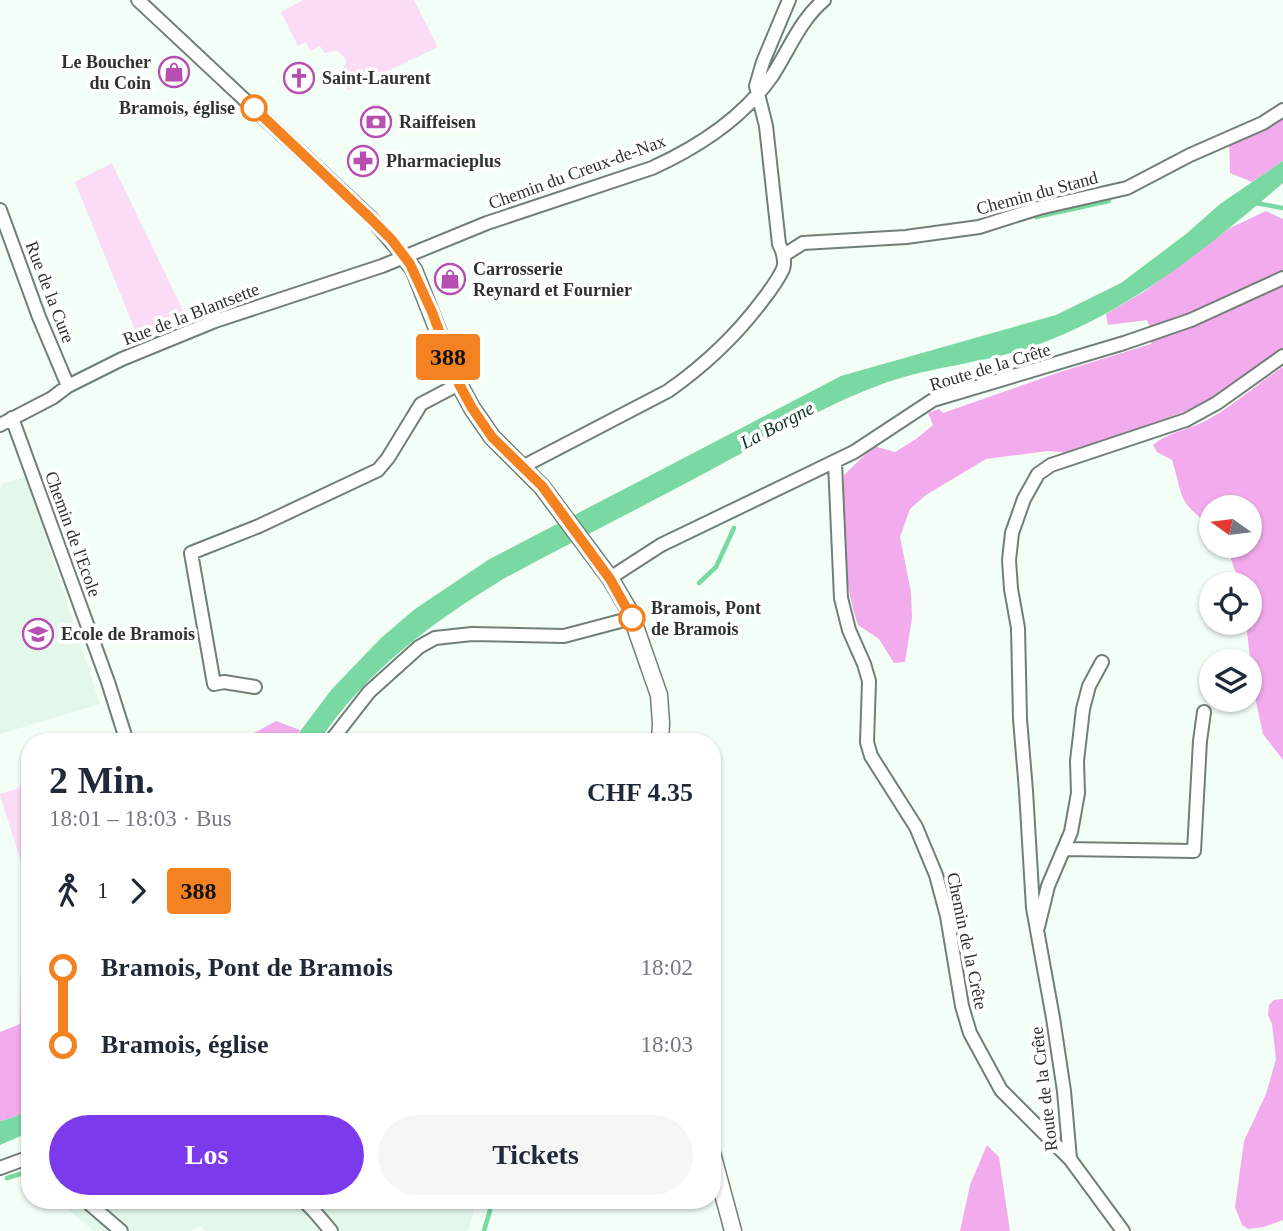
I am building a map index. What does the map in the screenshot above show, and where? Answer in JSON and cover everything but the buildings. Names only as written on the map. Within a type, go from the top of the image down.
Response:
[{"type":"street","points":[[138,0],[364,212],[386,234],[414,270],[459,384],[472,408],[492,437],[542,486],[610,579],[632,618],[659,695],[660,733]]},
{"type":"street","points":[[522,467],[668,391],[698,369],[747,321],[783,269],[784,254],[779,244],[766,126],[757,96],[756,82],[789,0]]},
{"type":"street","name":"Chemin du Creux-de-Nax","points":[[403,256],[487,223],[662,163],[713,134],[757,96],[772,76],[797,31],[824,0]]},
{"type":"street","name":"Chemin du Stand","points":[[784,254],[803,243],[906,237],[979,227],[1039,208],[1127,188],[1190,155],[1264,123],[1283,110]]},
{"type":"street","name":"Rue de la Cure","points":[[0,210],[39,317],[68,386]]},
{"type":"street","name":"Rue de la Blantsette","points":[[6,422],[52,398],[68,386],[132,355],[215,321],[333,283],[403,256]]},
{"type":"street","name":"Route de la Crête","points":[[610,579],[661,545],[835,463],[933,400],[1124,343],[1191,320],[1283,278]]},
{"type":"street","name":"Route de la Crête","points":[[1123,1231],[1070,1159],[1064,1091],[1031,889],[1020,719],[1018,628],[1009,560],[1012,533],[1024,499],[1038,474],[1051,465],[1186,420],[1217,403],[1283,356]]},
{"type":"street","points":[[255,687],[223,682],[214,684],[191,553],[259,526],[378,470],[421,404],[459,384]]},
{"type":"street","name":"Chemin de l'Ecole","points":[[6,422],[108,682],[124,733]]},
{"type":"street","name":"Chemin de la Crête","points":[[835,463],[841,598],[849,630],[869,681],[867,742],[871,756],[916,827],[936,875],[950,927],[962,1006],[970,1033],[1001,1090],[1070,1159]]},
{"type":"street","points":[[338,733],[369,692],[419,648],[435,638],[471,634],[564,636],[632,618]]},
{"type":"street","name":"Route de la Crête","points":[[1037,928],[1048,886],[1071,832],[1078,793],[1077,761],[1083,709],[1089,686],[1102,662]]},
{"type":"street","points":[[1065,849],[1194,851],[1204,712]]},
{"type":"street","points":[[0,1168],[21,1160]]},
{"type":"street","points":[[721,1186],[733,1231]]},
{"type":"street","points":[[95,1209],[121,1231]]},
{"type":"street","points":[[313,1209],[331,1231]]},
{"type":"shaded area","points":[[303,0],[414,0],[438,47],[348,90],[341,75],[346,63],[345,58],[337,51],[324,53],[320,46],[310,51],[306,42],[298,46],[281,12]]},
{"type":"shaded area","points":[[1283,110],[1283,161],[1252,182],[1230,173],[1229,138]]},
{"type":"shaded area","points":[[112,163],[188,321],[139,340],[75,182]]},
{"type":"shaded area","points":[[1266,211],[1283,219],[1283,348],[1217,396],[1181,413],[1070,453],[1048,451],[986,459],[926,495],[910,509],[900,537],[911,592],[912,618],[905,662],[894,663],[879,639],[858,625],[852,606],[844,551],[844,475],[874,446],[895,452],[916,439],[933,425],[928,413],[939,409],[943,413],[1151,344],[1152,333],[1147,320],[1108,325],[1106,314],[1145,291],[1230,228]]},
{"type":"shaded area","points":[[1283,367],[1283,760],[1263,734],[1258,712],[1262,712],[1262,649],[1249,649],[1247,635],[1262,635],[1262,572],[1235,572],[1231,558],[1262,558],[1262,495],[1199,495],[1199,516],[1183,498],[1172,460],[1157,452],[1153,445],[1216,415]]},
{"type":"shaded area","name":"Ecole de Bramois","points":[[26,477],[100,704],[0,734],[0,488],[3,483]]},
{"type":"shaded area","points":[[276,721],[300,730],[298,733],[254,733]]},
{"type":"shaded area","points":[[21,788],[21,861],[0,796]]},
{"type":"shaded area","points":[[21,974],[21,1113],[0,1121],[0,1032],[20,1024]]},
{"type":"shaded area","points":[[1283,999],[1283,1220],[1248,1229],[1242,1225],[1235,1207],[1244,1141],[1266,1094],[1276,1059],[1272,1024],[1268,1015],[1269,1005],[1274,1000]]},
{"type":"shaded area","points":[[987,1145],[999,1157],[1010,1231],[960,1231],[970,1185]]},
{"type":"shaded area","points":[[68,1209],[474,1209],[468,1231],[206,1231],[200,1226],[190,1231],[94,1231]]},
{"type":"water","name":"La Borgne","points":[[1283,161],[1283,183],[1195,255],[1133,298],[1100,317],[1031,347],[877,386],[790,426],[505,578],[452,612],[402,650],[357,693],[325,733],[299,733],[332,689],[381,638],[415,609],[488,560],[841,376],[1056,315],[1121,283],[1186,234],[1220,204]]},
{"type":"water","points":[[21,1113],[21,1136],[0,1145],[0,1121]]},
{"type":"waterway","points":[[1036,217],[1109,201]]},
{"type":"waterway","points":[[1256,203],[1283,208]]},
{"type":"waterway","points":[[699,583],[716,567],[734,528]]},
{"type":"waterway","points":[[7,1178],[21,1174]]},
{"type":"waterway","points":[[484,1231],[490,1209]]},
{"type":"bus line","name":"388","points":[[254,108],[391,239],[410,264],[432,312],[459,384],[472,408],[492,437],[542,486],[610,579],[632,618]]},
{"type":"place","name":"Le Boucher du Coin","points":[[174,72]]},
{"type":"place","name":"Saint-Laurent","points":[[299,78]]},
{"type":"place","name":"Bramois, église","points":[[254,108]]},
{"type":"place","name":"Raiffeisen","points":[[376,122]]},
{"type":"place","name":"Pharmacieplus","points":[[363,161]]},
{"type":"place","name":"Carrosserie Reynard et Fournier","points":[[450,279]]},
{"type":"place","name":"Bramois, Pont de Bramois","points":[[632,618]]},
{"type":"place","name":"Ecole de Bramois","points":[[38,634]]}]
